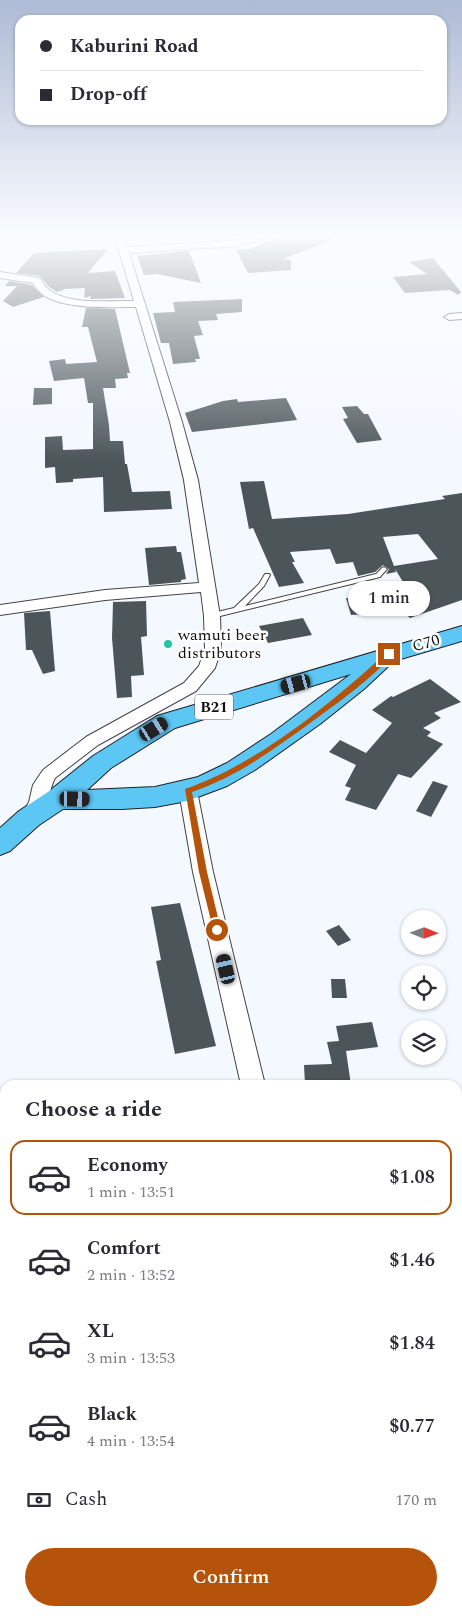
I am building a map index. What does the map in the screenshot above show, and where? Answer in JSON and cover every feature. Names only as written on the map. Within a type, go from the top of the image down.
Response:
[{"type":"highway","name":"C70","points":[[389,654],[462,632]]},
{"type":"highway","name":"B21","points":[[58,799],[149,798],[188,791],[214,782],[283,739],[352,688],[389,654]]},
{"type":"highway","name":"B21","points":[[0,844],[29,818],[58,799],[102,762],[166,722],[389,654]]},
{"type":"street","points":[[29,818],[38,802],[38,793],[45,779],[62,763],[92,741],[190,687],[207,668],[213,649],[212,616],[191,480],[143,309]]},
{"type":"street","points":[[449,317],[462,316]]},
{"type":"street","points":[[0,610],[105,595],[208,587]]},
{"type":"street","points":[[188,791],[203,872],[252,1080]]},
{"type":"lane","points":[[212,616],[378,576],[384,568]]},
{"type":"lane","points":[[237,610],[246,598],[262,585],[267,575]]},
{"type":"building","points":[[86,309],[115,309],[130,373],[127,373],[128,378],[115,379],[116,388],[103,388],[110,441],[123,441],[125,464],[127,464],[132,492],[170,491],[172,509],[104,512],[103,477],[73,479],[73,482],[56,483],[55,467],[45,468],[45,437],[62,436],[63,450],[93,449],[93,403],[88,403],[84,378],[54,381],[49,361],[65,359],[66,364],[97,362],[88,327],[82,327]]},
{"type":"building","points":[[174,309],[242,309],[242,312],[216,314],[218,320],[198,321],[203,335],[194,336],[200,359],[195,359],[196,362],[173,364],[169,343],[161,343],[153,313],[175,312]]},
{"type":"building","points":[[34,388],[52,388],[52,404],[33,405]]},
{"type":"building","points":[[286,398],[297,420],[192,432],[185,413],[223,401],[237,399],[238,402]]},
{"type":"building","points":[[357,406],[364,414],[368,414],[382,440],[357,443],[343,419],[348,418],[342,407]]},
{"type":"building","points":[[264,481],[272,519],[348,514],[445,499],[442,496],[462,493],[462,600],[410,618],[393,602],[413,598],[395,569],[396,572],[386,574],[389,569],[383,565],[375,572],[358,576],[353,562],[336,564],[330,549],[290,552],[295,562],[292,562],[304,583],[279,587],[253,528],[249,529],[240,482]],"holes":[[[418,534],[438,559],[394,566],[383,537]]]},
{"type":"building","points":[[176,546],[177,552],[181,552],[186,579],[181,580],[181,582],[149,585],[145,548]]},
{"type":"building","points":[[372,597],[378,613],[351,615],[346,598]]},
{"type":"building","points":[[146,601],[147,636],[141,637],[144,675],[131,676],[132,697],[117,698],[112,638],[113,602]]},
{"type":"building","points":[[50,611],[55,671],[43,674],[32,650],[26,650],[24,613]]},
{"type":"building","points":[[303,618],[312,635],[268,643],[259,626]]},
{"type":"building","points":[[430,679],[461,702],[434,713],[441,718],[423,728],[431,732],[427,736],[443,744],[411,778],[398,774],[376,810],[345,800],[351,788],[345,786],[356,765],[329,752],[340,740],[366,753],[392,723],[372,710],[391,696],[393,697]]},
{"type":"building","points":[[433,781],[448,786],[431,817],[416,811]]},
{"type":"building","points":[[180,903],[216,1046],[175,1054],[156,961],[161,960],[151,907]]},
{"type":"building","points":[[339,925],[351,940],[338,946],[326,931]]},
{"type":"building","points":[[331,979],[345,979],[347,998],[332,998]]},
{"type":"building","points":[[372,1022],[378,1047],[346,1051],[350,1080],[305,1080],[304,1065],[332,1064],[327,1042],[339,1041],[336,1026]]},
{"type":"place","name":"wamuti beer distributors","points":[[168,644]]},
{"type":"route","points":[[217,930],[203,872],[188,791],[214,782],[283,739],[352,688],[389,654]]}]
